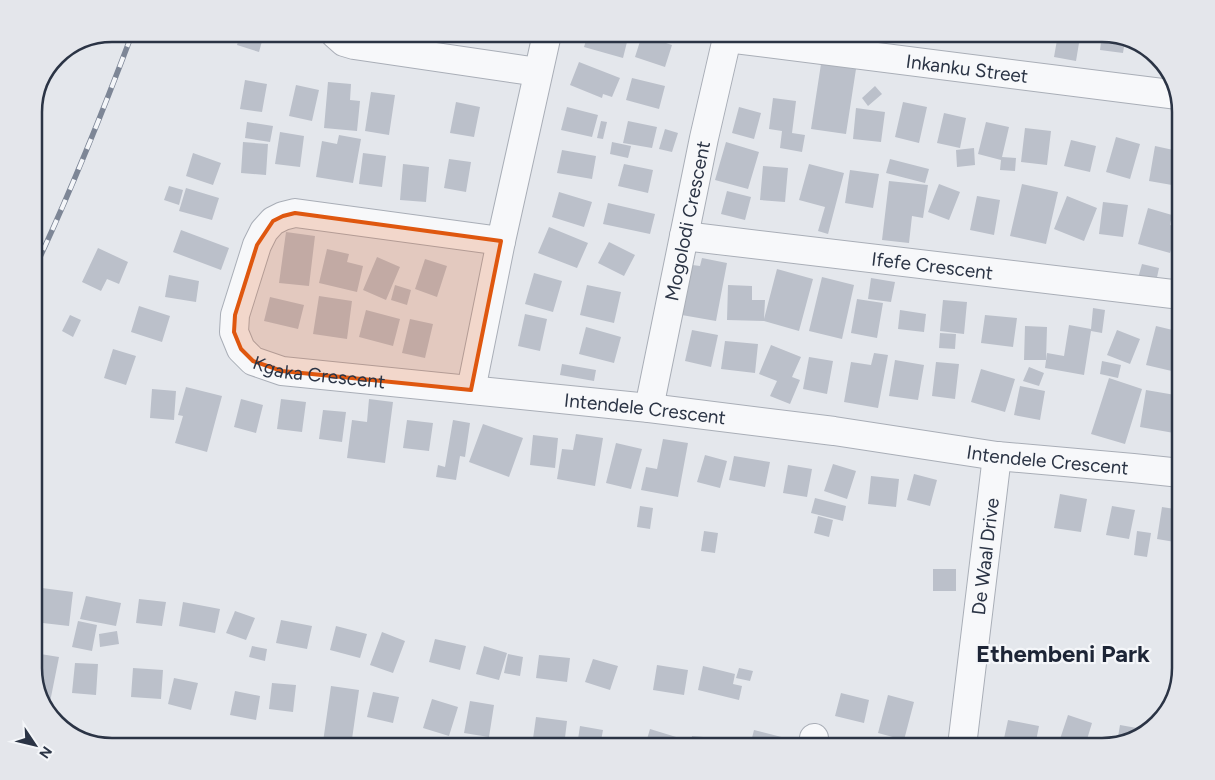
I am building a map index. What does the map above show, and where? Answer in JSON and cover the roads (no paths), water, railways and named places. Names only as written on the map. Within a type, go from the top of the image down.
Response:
[{"type":"street","points":[[344,42],[538,72]]},
{"type":"street","points":[[471,390],[501,241],[545,42]]},
{"type":"street","name":"Mogolodi Crescent","points":[[650,408],[684,236],[726,42]]},
{"type":"street","name":"Inkanku Street","points":[[773,42],[1170,94]]},
{"type":"street","name":"Kgaka Crescent","points":[[471,390],[282,372],[253,361],[241,349],[234,332],[235,316],[257,244],[264,231],[273,221],[283,216],[295,213],[501,241]]},
{"type":"street","name":"Ifefe Crescent","points":[[684,236],[1172,294]]},
{"type":"street","name":"Intendele Crescent","points":[[471,390],[650,408],[834,431],[997,456],[1172,472]]},
{"type":"street","name":"De Waal Drive","points":[[963,738],[997,456]]},
{"type":"railway","points":[[43,250],[85,153],[129,42]]},
{"type":"district","name":"Ethembeni Park","points":[[1063,654]]}]
